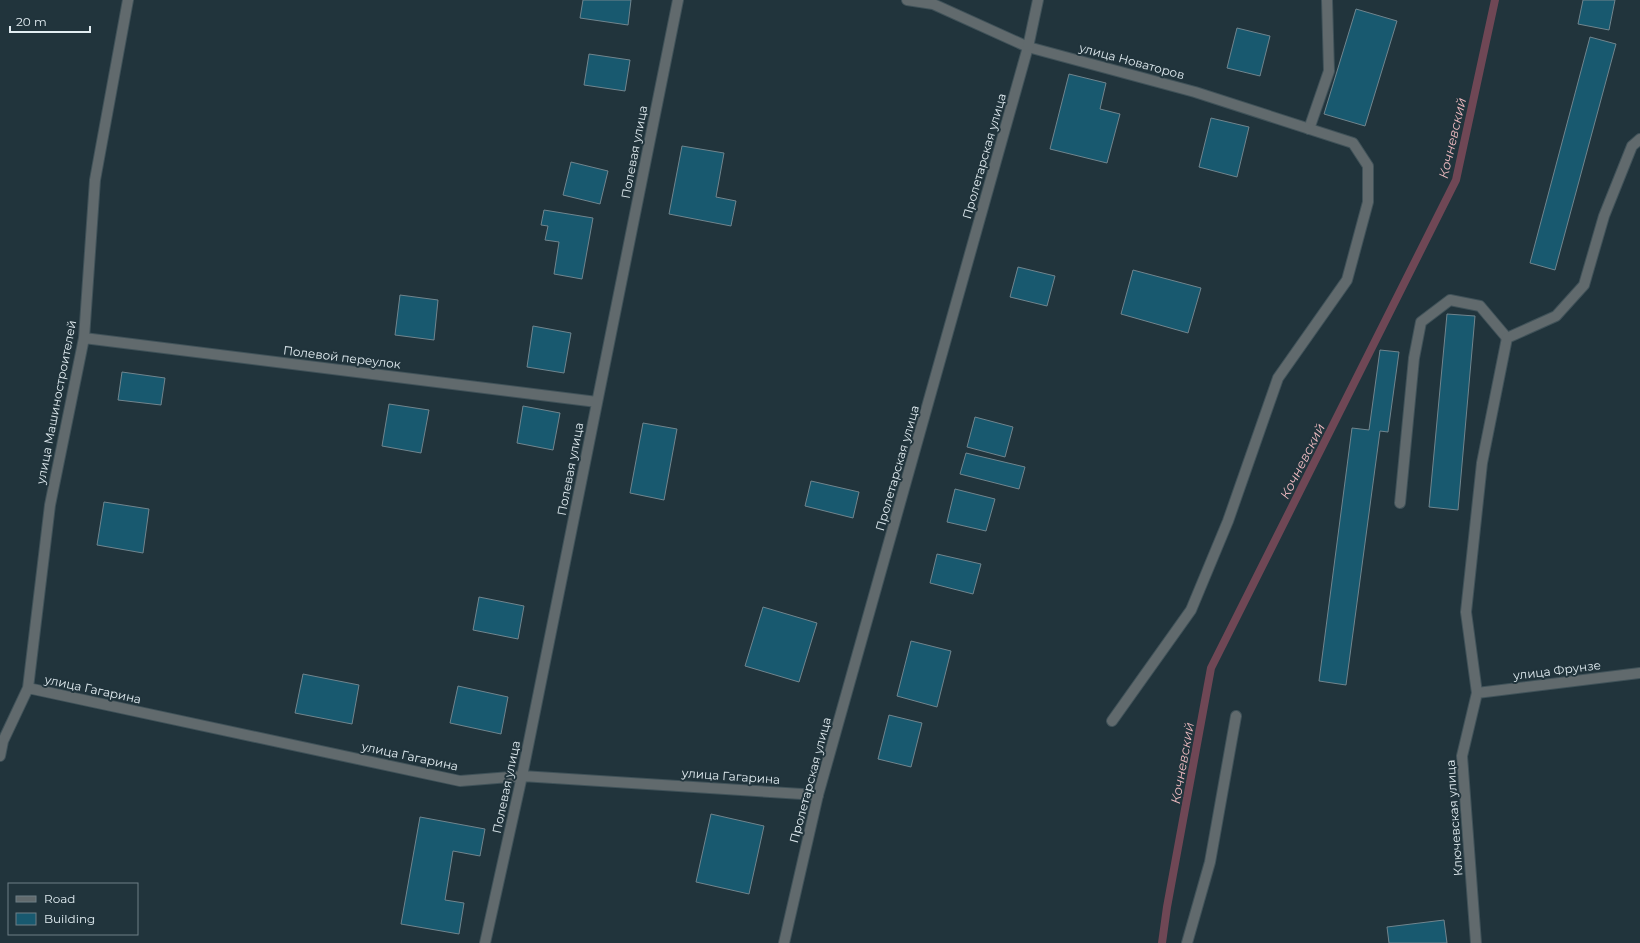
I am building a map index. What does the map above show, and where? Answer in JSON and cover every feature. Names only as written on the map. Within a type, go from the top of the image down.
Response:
[{"type":"street","name":"улица Машиностроителей","points":[[0,756],[3,741],[28,688],[50,505],[84,338],[95,180],[128,0]]},
{"type":"street","name":"Полевая улица","points":[[485,943],[522,776],[678,0]]},
{"type":"street","name":"улица Новаторов","points":[[907,0],[933,4],[1028,46],[1195,92],[1353,143],[1368,166],[1368,202],[1347,280],[1278,378],[1228,521],[1191,610],[1112,721]]},
{"type":"street","name":"Пролетарская улица","points":[[784,943],[818,795],[1028,46],[1038,0]]},
{"type":"street","points":[[1309,129],[1329,72],[1327,0]]},
{"type":"street","points":[[1507,338],[1556,316],[1584,285],[1604,216],[1632,146],[1640,139]]},
{"type":"street","points":[[1400,503],[1414,358],[1421,322],[1450,300],[1480,306],[1507,338]]},
{"type":"street","name":"Полевой переулок","points":[[84,338],[597,402]]},
{"type":"street","points":[[1477,693],[1466,612],[1482,463],[1507,338]]},
{"type":"street","name":"улица Фрунзе","points":[[1477,693],[1640,673]]},
{"type":"street","name":"улица Гагарина","points":[[28,688],[460,781],[522,776],[818,795]]},
{"type":"street","name":"Ключевская улица","points":[[1476,943],[1462,756],[1477,693]]},
{"type":"street","points":[[1187,943],[1210,862],[1236,716]]},
{"type":"building","points":[[583,0],[631,0],[628,25],[580,18]]},
{"type":"building","points":[[1583,0],[1615,0],[1609,30],[1578,24]]},
{"type":"building","points":[[1356,9],[1397,21],[1365,126],[1324,114]]},
{"type":"building","points":[[1237,28],[1270,36],[1260,76],[1227,68]]},
{"type":"building","points":[[1590,37],[1616,44],[1555,270],[1530,263]]},
{"type":"building","points":[[589,54],[630,60],[625,91],[584,85]]},
{"type":"building","points":[[1069,74],[1106,83],[1100,109],[1120,114],[1107,163],[1050,149]]},
{"type":"building","points":[[1211,118],[1249,127],[1237,177],[1199,167]]},
{"type":"building","points":[[682,146],[724,153],[716,197],[736,201],[731,226],[669,214]]},
{"type":"building","points":[[571,162],[608,171],[600,204],[563,195]]},
{"type":"building","points":[[544,210],[593,218],[582,279],[554,274],[559,242],[545,240],[548,226],[541,225]]},
{"type":"building","points":[[1018,267],[1055,276],[1047,306],[1010,297]]},
{"type":"building","points":[[1133,270],[1201,288],[1188,333],[1121,314]]},
{"type":"building","points":[[400,295],[438,300],[434,340],[395,335]]},
{"type":"building","points":[[1447,314],[1475,316],[1458,510],[1429,507]]},
{"type":"building","points":[[533,326],[571,333],[564,373],[527,367]]},
{"type":"building","points":[[1380,350],[1399,352],[1388,432],[1380,431],[1346,685],[1319,681],[1352,428],[1369,430]]},
{"type":"building","points":[[122,372],[165,378],[161,405],[118,400]]},
{"type":"building","points":[[389,404],[429,410],[421,453],[382,446]]},
{"type":"building","points":[[523,406],[560,413],[553,450],[517,443]]},
{"type":"building","points":[[975,417],[1013,427],[1005,457],[967,447]]},
{"type":"building","points":[[643,423],[677,429],[664,500],[630,493]]},
{"type":"building","points":[[966,453],[1025,467],[1019,489],[960,474]]},
{"type":"building","points":[[811,481],[859,492],[853,518],[805,506]]},
{"type":"building","points":[[955,489],[995,499],[986,531],[947,522]]},
{"type":"building","points":[[104,502],[149,509],[143,553],[97,545]]},
{"type":"building","points":[[937,554],[981,564],[973,594],[930,583]]},
{"type":"building","points":[[479,597],[524,606],[518,639],[473,630]]},
{"type":"building","points":[[763,607],[817,623],[799,682],[745,666]]},
{"type":"building","points":[[911,641],[951,651],[937,707],[897,696]]},
{"type":"building","points":[[303,674],[359,685],[352,724],[295,713]]},
{"type":"building","points":[[458,686],[508,697],[501,734],[450,723]]},
{"type":"building","points":[[889,715],[922,723],[911,767],[878,759]]},
{"type":"building","points":[[711,814],[764,826],[749,894],[696,882]]},
{"type":"building","points":[[420,817],[485,829],[480,856],[453,851],[445,900],[464,903],[459,934],[401,924]]},
{"type":"building","points":[[1444,920],[1447,943],[1389,943],[1387,927]]},
{"type":"waterway","name":"Кочневский","points":[[1162,943],[1167,907],[1211,668],[1456,180],[1495,0]]}]
